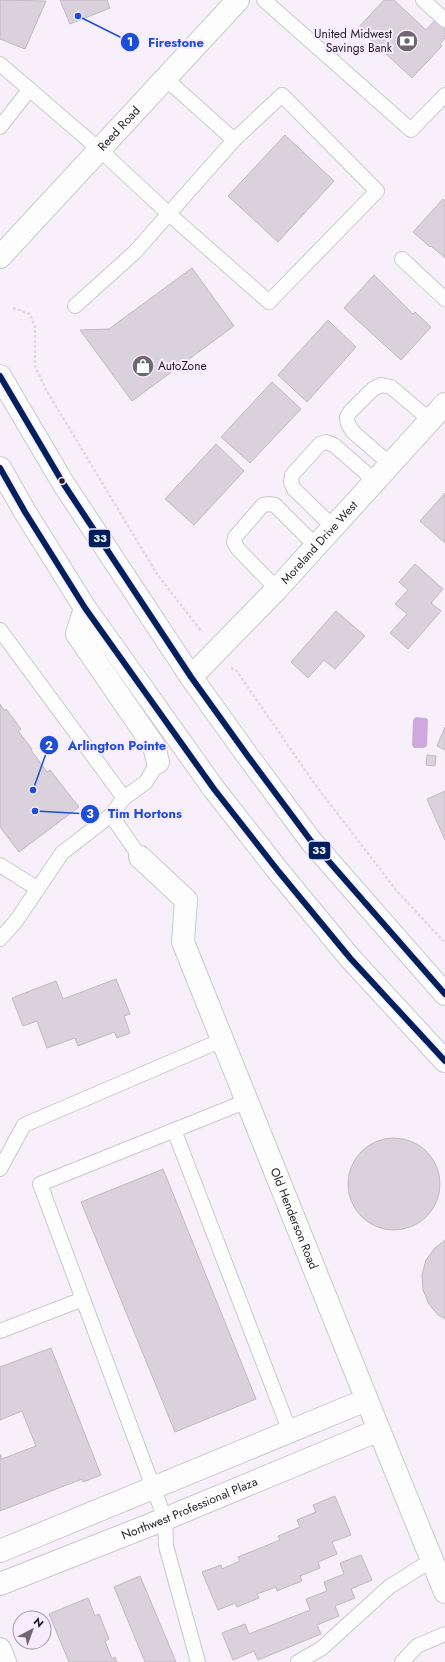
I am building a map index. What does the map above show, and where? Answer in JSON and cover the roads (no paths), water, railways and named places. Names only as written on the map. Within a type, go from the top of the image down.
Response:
[{"type":"street","name":"Reed Road","points":[[0,257],[238,0]]},
{"type":"street","points":[[0,376],[63,483],[191,677],[247,755],[311,841],[445,994]]},
{"type":"street","name":"Moreland Drive West","points":[[191,677],[277,589],[445,404]]},
{"type":"street","points":[[0,468],[25,512],[85,608],[214,789],[274,866],[350,958],[445,1061]]},
{"type":"street","points":[[85,608],[77,634],[154,746],[158,762]]},
{"type":"street","name":"Old Henderson Road","points":[[140,857],[186,900],[183,942],[366,1400],[445,1592]]},
{"type":"street","points":[[0,1550],[366,1400]]},
{"type":"street","name":"Northwest Professional Plaza","points":[[0,1584],[165,1519],[379,1430]]},
{"type":"street","points":[[0,1649],[5,1662]]},
{"type":"lane","points":[[264,0],[411,130],[445,95]]},
{"type":"lane","points":[[423,0],[445,20]]},
{"type":"lane","points":[[0,64],[100,150],[169,214],[269,302],[377,191],[282,95],[234,140],[169,214],[135,252],[75,306]]},
{"type":"lane","points":[[166,79],[234,140]]},
{"type":"lane","points":[[0,127],[30,89]]},
{"type":"lane","points":[[402,259],[445,299]]},
{"type":"lane","points":[[390,464],[353,432],[348,424],[347,417],[350,412],[373,389],[381,385],[390,387],[430,420]]},
{"type":"lane","points":[[333,526],[294,488],[291,482],[292,475],[320,444],[326,442],[334,445],[375,481]]},
{"type":"lane","points":[[277,589],[238,549],[234,542],[235,537],[264,506],[270,504],[275,505],[316,546]]},
{"type":"lane","points":[[0,630],[124,798]]},
{"type":"lane","points":[[0,939],[16,921],[62,853],[111,815],[124,798],[146,782],[158,762]]},
{"type":"lane","points":[[111,815],[140,857]]},
{"type":"lane","points":[[0,864],[38,889]]},
{"type":"lane","points":[[0,1169],[24,1125],[222,1040]]},
{"type":"lane","points":[[198,1662],[166,1546],[165,1519],[152,1488],[40,1184],[247,1101]]},
{"type":"lane","points":[[174,1130],[290,1432]]},
{"type":"lane","points":[[0,1331],[83,1299]]},
{"type":"lane","points":[[298,1662],[322,1648],[389,1587],[432,1560]]},
{"type":"lane","points":[[402,1662],[417,1646],[445,1634]]},
{"type":"place","name":"Firestone","points":[[78,16]]},
{"type":"place","name":"United Midwest Savings Bank","points":[[407,41]]},
{"type":"place","name":"AutoZone","points":[[143,366]]},
{"type":"place","name":"Arlington Pointe","points":[[33,790]]},
{"type":"place","name":"Tim Hortons","points":[[35,811]]}]
